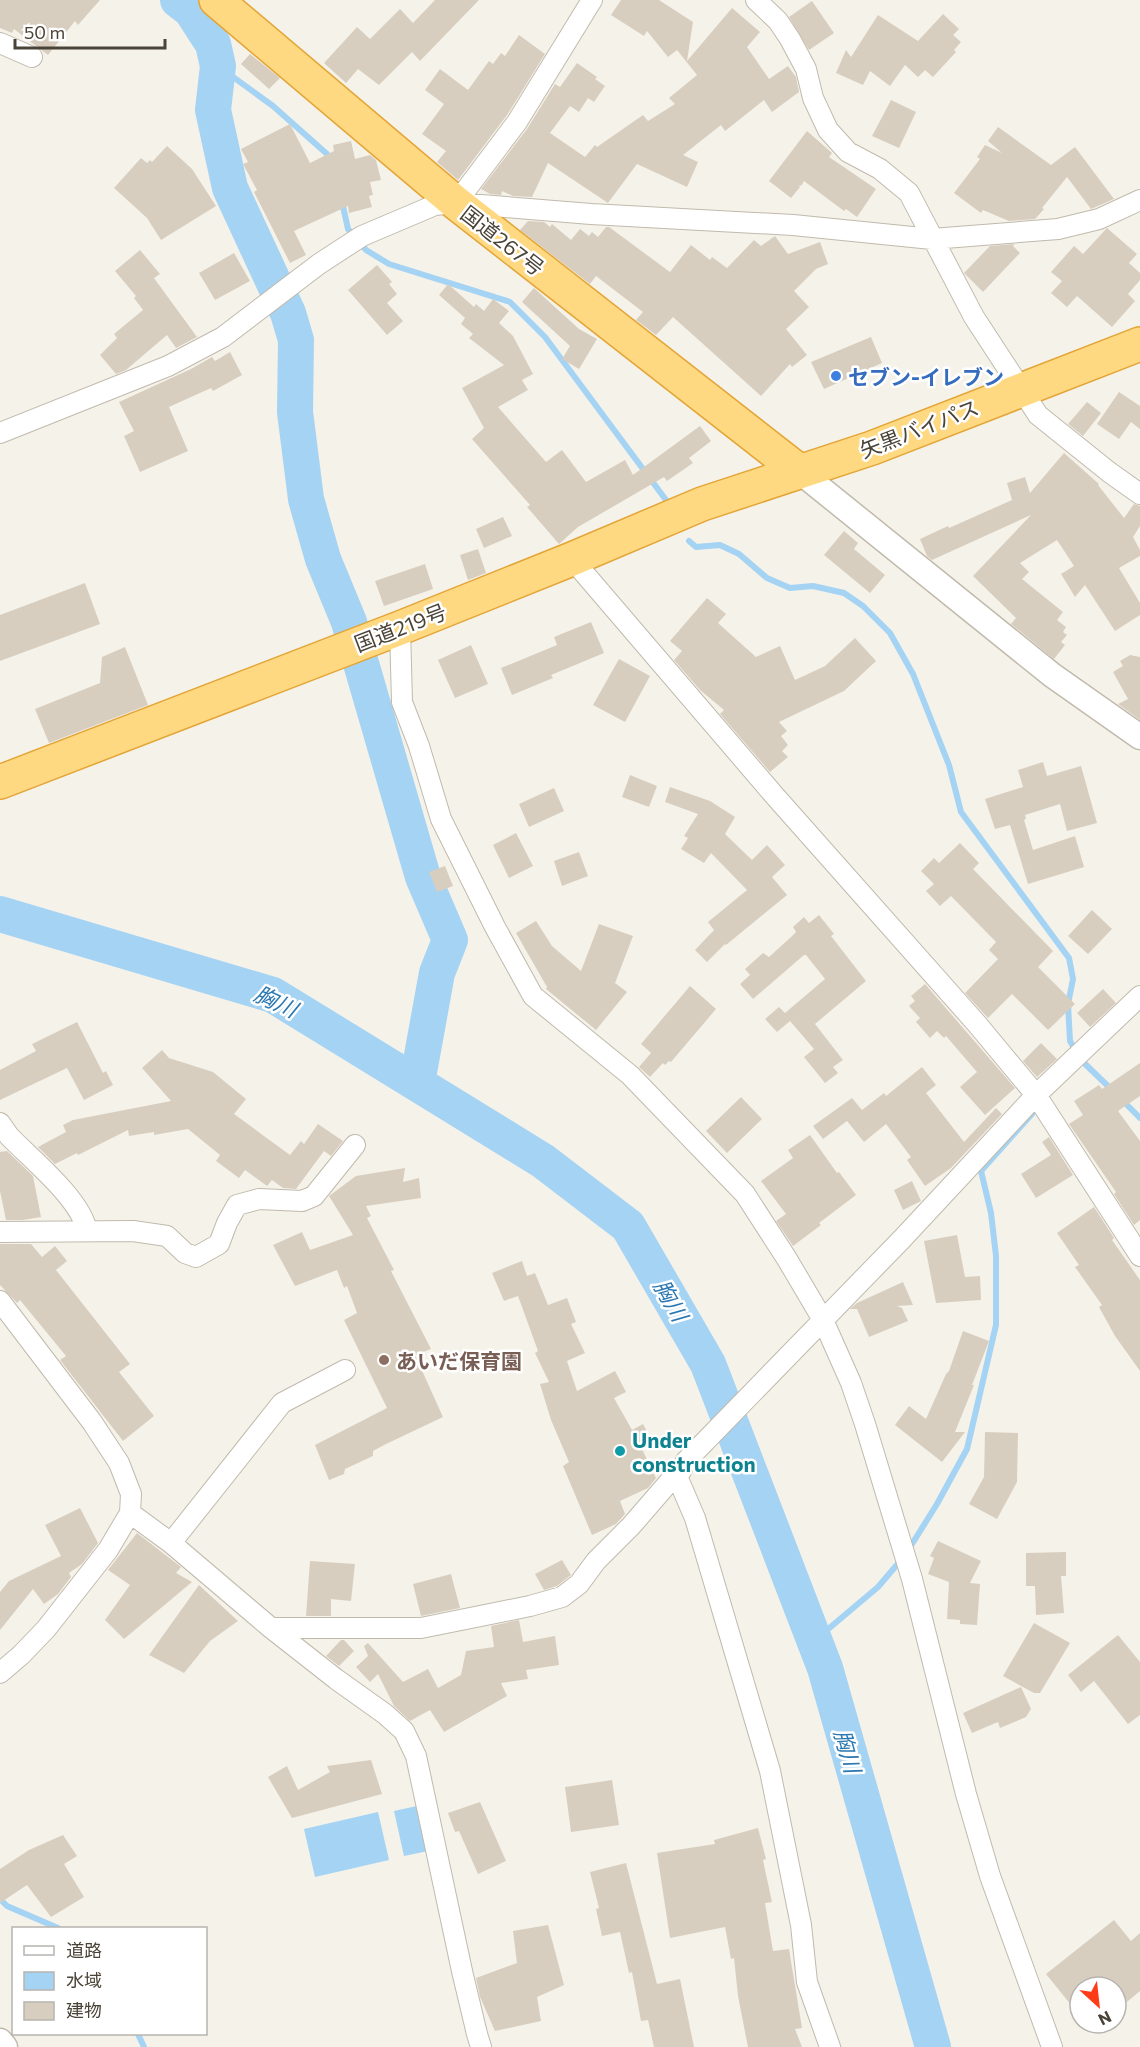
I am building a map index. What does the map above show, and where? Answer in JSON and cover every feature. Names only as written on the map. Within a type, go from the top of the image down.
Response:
[{"type":"highway","name":"国道267号","points":[[216,0],[456,203],[799,471]]},
{"type":"highway","name":"矢黒バイパス","points":[[799,471],[872,448],[1140,344]]},
{"type":"highway","name":"国道219号","points":[[2,781],[572,560],[702,504],[799,471]]},
{"type":"street","points":[[456,203],[517,122],[592,0]]},
{"type":"street","points":[[756,0],[778,21],[790,39],[806,69],[813,98],[828,130],[848,152],[880,169],[909,193],[974,317],[1038,415],[1062,436],[1140,494]]},
{"type":"street","points":[[0,43],[32,57]]},
{"type":"street","points":[[0,433],[168,366],[223,337],[319,264],[356,240],[435,205],[456,203],[591,214],[793,225],[932,239],[1058,230],[1099,219],[1140,200]]},
{"type":"street","points":[[799,471],[1052,675],[1140,737]]},
{"type":"street","points":[[572,560],[774,795],[977,1024],[1036,1095],[1140,1256]]},
{"type":"street","points":[[388,632],[402,702],[441,819],[495,927],[533,996],[630,1075],[745,1194],[787,1259],[818,1326],[851,1383],[912,1579],[966,1794],[990,1876],[1052,2047]]},
{"type":"street","points":[[271,1628],[421,1628],[530,1606],[562,1597],[579,1584],[596,1561],[631,1526],[681,1467],[1036,1095],[1140,996]]},
{"type":"street","points":[[0,1123],[9,1136],[75,1204],[85,1221],[87,1231]]},
{"type":"street","points":[[0,1232],[133,1231],[167,1236],[185,1253],[196,1257],[219,1244],[237,1205],[259,1198],[302,1201],[314,1196],[355,1144]]},
{"type":"street","points":[[0,1301],[92,1422],[119,1463],[131,1494],[130,1513],[108,1550],[46,1629],[0,1673]]},
{"type":"street","points":[[171,1544],[282,1403],[345,1371]]},
{"type":"street","points":[[681,1467],[770,1771],[801,1925],[807,1982],[830,2047]]},
{"type":"street","points":[[130,1513],[171,1544],[271,1628],[385,1714],[404,1731],[417,1756],[462,1971],[482,2047]]},
{"type":"street","points":[[0,2041],[5,2047]]},
{"type":"water","points":[[417,1806],[428,1851],[404,1856],[394,1811]]},
{"type":"water","points":[[378,1812],[389,1860],[315,1877],[304,1829]]},
{"type":"building","points":[[0,0],[100,0],[78,25],[75,21],[48,55],[14,29],[12,33],[0,28]]},
{"type":"building","points":[[435,0],[479,0],[420,61],[412,52],[379,85],[358,69],[346,83],[324,63],[357,27],[370,39],[400,9],[413,23]]},
{"type":"building","points":[[621,0],[659,0],[693,22],[687,61],[732,8],[760,32],[747,47],[769,79],[788,66],[796,77],[799,92],[772,112],[764,100],[725,131],[721,125],[683,155],[698,162],[687,187],[637,164],[608,203],[548,163],[532,197],[513,196],[502,191],[501,195],[490,194],[481,189],[527,129],[555,84],[560,87],[577,63],[597,77],[595,79],[605,86],[594,102],[588,98],[579,112],[570,106],[550,133],[585,157],[595,145],[597,147],[643,115],[648,121],[675,104],[669,98],[697,75],[677,50],[668,57],[647,31],[644,36],[611,15]]},
{"type":"building","points":[[812,1],[834,33],[809,50],[789,17]]},
{"type":"building","points":[[943,14],[959,29],[953,35],[961,42],[954,50],[956,52],[933,77],[925,70],[918,77],[905,65],[890,86],[870,71],[863,85],[836,73],[846,50],[851,57],[878,15],[918,41]]},
{"type":"building","points":[[519,35],[545,54],[507,115],[458,180],[437,162],[446,151],[422,134],[444,104],[425,90],[440,69],[468,90],[489,61],[493,64],[501,53],[505,56]]},
{"type":"building","points":[[250,54],[280,78],[269,89],[241,64]]},
{"type":"building","points":[[891,100],[916,112],[899,148],[872,136]]},
{"type":"building","points":[[290,124],[310,163],[334,151],[333,145],[351,141],[355,159],[370,155],[376,160],[381,180],[370,182],[373,195],[369,196],[372,207],[349,213],[348,206],[294,231],[306,255],[290,263],[254,192],[257,190],[243,164],[248,162],[241,149]]},
{"type":"building","points":[[998,127],[1051,165],[1075,147],[1114,199],[1091,209],[1067,177],[1035,219],[1009,221],[983,210],[981,213],[954,193],[980,159],[977,157],[985,145],[1002,153],[988,141]]},
{"type":"building","points":[[807,131],[832,153],[829,157],[876,189],[857,217],[846,209],[844,211],[804,181],[791,198],[769,181]]},
{"type":"building","points":[[167,146],[192,169],[216,206],[161,240],[147,218],[114,188],[141,158],[147,163],[150,160],[152,162]]},
{"type":"building","points":[[528,221],[544,222],[550,227],[552,224],[571,240],[580,229],[589,236],[592,232],[598,237],[606,227],[609,227],[670,272],[691,245],[710,260],[712,257],[727,268],[754,240],[761,246],[775,236],[788,254],[820,242],[828,264],[816,269],[794,291],[809,307],[786,329],[807,355],[792,367],[790,364],[761,396],[673,317],[656,335],[636,320],[643,312],[596,276],[590,284],[520,230]]},
{"type":"building","points":[[1107,228],[1137,254],[1129,263],[1140,273],[1140,280],[1128,294],[1135,301],[1112,327],[1077,296],[1067,307],[1051,293],[1062,281],[1051,272],[1074,246],[1083,254]]},
{"type":"building","points":[[1014,244],[1013,246],[1020,253],[983,292],[964,273],[990,246]]},
{"type":"building","points":[[140,250],[160,274],[154,278],[197,337],[176,348],[167,335],[126,370],[116,374],[100,355],[117,338],[114,334],[143,310],[134,298],[136,296],[115,271]]},
{"type":"building","points":[[234,253],[250,281],[215,300],[199,273]]},
{"type":"building","points":[[377,265],[392,282],[389,284],[397,294],[387,303],[403,321],[387,335],[348,290]]},
{"type":"building","points":[[448,284],[474,307],[476,304],[484,311],[493,299],[509,311],[499,323],[513,336],[533,374],[522,380],[528,390],[498,407],[546,462],[562,450],[586,482],[625,460],[633,475],[700,426],[711,441],[689,458],[693,463],[667,481],[664,477],[578,527],[559,544],[527,507],[530,505],[472,439],[484,428],[462,388],[504,365],[469,338],[473,334],[461,324],[465,318],[439,295]]},
{"type":"building","points":[[534,288],[579,329],[597,339],[579,369],[562,359],[570,346],[522,302]]},
{"type":"building","name":"セブン-イレブン","points":[[871,337],[882,363],[824,389],[811,362]]},
{"type":"building","points":[[230,352],[242,375],[213,391],[211,388],[169,407],[188,451],[140,472],[124,436],[134,431],[119,402],[212,357],[215,361]]},
{"type":"building","points":[[1119,392],[1140,406],[1140,429],[1131,422],[1119,439],[1097,424]]},
{"type":"building","points":[[1087,402],[1101,413],[1083,436],[1068,424]]},
{"type":"building","points":[[1064,453],[1099,484],[1124,518],[1134,504],[1140,506],[1140,526],[1133,537],[1140,550],[1140,556],[1119,568],[1140,603],[1140,615],[1115,631],[1085,585],[1075,597],[1061,574],[1074,566],[1057,540],[1020,563],[1029,572],[1022,579],[1063,612],[1057,620],[1066,627],[1063,632],[1067,635],[1061,642],[1065,645],[1054,659],[1011,624],[1016,618],[973,576],[1031,515],[932,560],[927,556],[920,539],[1012,500],[1007,483],[1025,477],[1030,493]]},
{"type":"building","points":[[503,517],[512,536],[484,548],[476,529]]},
{"type":"building","points":[[844,531],[858,543],[854,549],[885,575],[870,593],[824,555]]},
{"type":"building","points":[[478,549],[486,573],[468,580],[460,555]]},
{"type":"building","points":[[425,564],[433,589],[384,606],[375,581]]},
{"type":"building","points":[[85,583],[100,624],[0,661],[0,615]]},
{"type":"building","points":[[707,598],[726,614],[718,623],[756,657],[780,646],[795,680],[825,666],[855,638],[876,661],[844,691],[779,722],[787,731],[781,736],[788,745],[782,751],[788,757],[770,772],[720,714],[724,710],[700,690],[674,660],[682,651],[670,641]]},
{"type":"building","points":[[591,622],[604,653],[551,675],[553,678],[512,695],[501,668],[557,645],[554,637]]},
{"type":"building","points":[[471,645],[488,684],[455,698],[438,660]]},
{"type":"building","points":[[125,647],[148,705],[49,743],[35,709],[100,683],[102,657]]},
{"type":"building","points":[[1130,655],[1140,657],[1140,720],[1118,704],[1128,699],[1113,672],[1123,666],[1120,661]]},
{"type":"building","points":[[619,659],[650,676],[625,722],[593,705]]},
{"type":"building","points":[[1043,762],[1047,776],[1081,766],[1097,823],[1067,831],[1060,804],[1025,815],[1024,820],[1033,850],[1075,836],[1084,867],[1028,884],[1010,825],[995,829],[985,799],[1023,787],[1018,770]]},
{"type":"building","points":[[630,775],[657,786],[649,807],[622,797]]},
{"type":"building","points":[[670,787],[710,801],[735,817],[725,834],[752,860],[767,845],[785,865],[772,877],[787,895],[725,944],[707,962],[695,950],[714,930],[708,922],[747,890],[711,853],[704,863],[681,849],[688,838],[684,836],[698,814],[665,802]]},
{"type":"building","points":[[554,788],[564,811],[529,827],[519,804]]},
{"type":"building","points":[[516,833],[533,866],[509,878],[493,845]]},
{"type":"building","points":[[960,843],[979,863],[973,869],[1053,951],[1038,967],[1075,1004],[1048,1030],[1012,994],[988,1018],[965,993],[998,959],[989,950],[996,942],[951,896],[940,906],[926,891],[934,884],[921,871],[934,858],[939,863]]},
{"type":"building","points":[[579,852],[588,876],[562,886],[554,861]]},
{"type":"building","points":[[445,866],[453,886],[437,892],[429,872]]},
{"type":"building","points":[[1092,910],[1112,929],[1088,954],[1068,936]]},
{"type":"building","points":[[819,915],[834,934],[831,936],[866,981],[815,1024],[843,1060],[833,1067],[838,1073],[825,1083],[804,1057],[814,1049],[790,1021],[777,1032],[765,1019],[779,1007],[785,1013],[825,979],[806,955],[753,999],[740,984],[750,975],[745,969],[763,953],[769,957],[796,932],[793,927],[804,917],[809,923]]},
{"type":"building","points":[[536,921],[552,946],[581,971],[599,924],[633,936],[615,983],[627,992],[596,1030],[546,989],[547,987],[516,933]]},
{"type":"building","points":[[925,984],[1015,1088],[985,1115],[960,1087],[977,1072],[946,1036],[944,1038],[937,1031],[930,1038],[916,1022],[920,1018],[909,1006],[915,1001],[911,996]]},
{"type":"building","points":[[690,986],[716,1009],[671,1062],[665,1065],[663,1063],[650,1077],[639,1067],[651,1053],[641,1044]]},
{"type":"building","points":[[1103,989],[1116,1003],[1090,1027],[1077,1013]]},
{"type":"building","points":[[77,1022],[103,1073],[106,1071],[113,1085],[84,1100],[67,1068],[0,1100],[0,1070],[36,1051],[32,1044]]},
{"type":"building","points":[[1041,1043],[1057,1059],[1037,1077],[1023,1061]]},
{"type":"building","points":[[162,1050],[169,1058],[213,1072],[246,1099],[234,1114],[290,1155],[301,1141],[304,1144],[318,1124],[343,1141],[331,1156],[324,1151],[296,1189],[283,1188],[272,1180],[267,1186],[245,1170],[239,1178],[216,1161],[220,1155],[188,1129],[154,1135],[154,1132],[129,1136],[128,1130],[55,1164],[38,1147],[66,1132],[63,1125],[73,1120],[171,1101],[142,1068]]},
{"type":"building","points":[[1140,1063],[1140,1096],[1118,1111],[1140,1141],[1140,1220],[1134,1225],[1114,1194],[1116,1192],[1069,1124],[1083,1115],[1074,1101],[1099,1085],[1102,1089]]},
{"type":"building","points":[[922,1067],[936,1085],[926,1093],[964,1142],[996,1108],[1002,1114],[951,1168],[925,1186],[907,1160],[911,1157],[886,1124],[864,1142],[847,1121],[823,1139],[813,1126],[852,1098],[862,1110],[884,1093],[886,1096]]},
{"type":"building","points":[[741,1097],[762,1119],[727,1153],[706,1131]]},
{"type":"building","points":[[810,1135],[856,1195],[793,1246],[776,1221],[786,1214],[761,1181],[793,1158],[788,1150]]},
{"type":"building","points":[[1049,1137],[1073,1175],[1036,1198],[1021,1174],[1051,1155],[1042,1142]]},
{"type":"building","points":[[7,1151],[33,1176],[41,1217],[6,1220],[0,1191],[0,1152]]},
{"type":"building","points":[[405,1168],[403,1182],[419,1178],[421,1198],[366,1206],[371,1216],[367,1218],[431,1349],[415,1355],[443,1417],[373,1451],[373,1456],[345,1469],[344,1474],[329,1480],[315,1445],[387,1408],[344,1320],[357,1313],[347,1286],[344,1288],[337,1270],[295,1286],[273,1245],[302,1232],[310,1250],[353,1235],[329,1196],[356,1176]]},
{"type":"building","points":[[912,1181],[921,1201],[903,1210],[894,1190]]},
{"type":"building","points":[[1094,1207],[1114,1238],[1112,1240],[1140,1280],[1140,1371],[1115,1336],[1099,1307],[1102,1305],[1075,1267],[1079,1265],[1057,1233]]},
{"type":"building","points":[[957,1235],[965,1277],[980,1276],[981,1300],[936,1303],[924,1241]]},
{"type":"building","points":[[0,1244],[31,1244],[42,1257],[55,1246],[67,1261],[56,1270],[130,1364],[119,1372],[154,1416],[123,1441],[60,1360],[66,1356],[20,1300],[17,1303],[0,1285]]},
{"type":"building","points":[[522,1261],[527,1276],[535,1273],[548,1305],[567,1298],[576,1322],[571,1324],[585,1353],[567,1361],[577,1391],[615,1371],[626,1392],[614,1398],[632,1430],[643,1424],[652,1441],[641,1447],[656,1478],[648,1488],[620,1501],[625,1514],[616,1524],[592,1535],[563,1466],[569,1462],[551,1420],[540,1384],[549,1382],[535,1353],[538,1351],[518,1296],[504,1301],[492,1273]]},
{"type":"building","points":[[903,1282],[913,1305],[897,1306],[902,1308],[908,1321],[869,1337],[857,1309],[850,1309],[857,1303]]},
{"type":"building","points":[[963,1331],[989,1341],[955,1432],[965,1432],[942,1462],[895,1425],[909,1406],[926,1419],[949,1371]]},
{"type":"building","points":[[985,1432],[1018,1433],[1017,1482],[997,1519],[969,1504],[984,1477]]},
{"type":"building","points":[[80,1508],[98,1543],[82,1564],[69,1573],[71,1577],[58,1594],[44,1604],[33,1589],[0,1630],[0,1592],[9,1581],[61,1556],[45,1525]]},
{"type":"building","points":[[137,1533],[181,1567],[176,1573],[192,1582],[124,1639],[105,1620],[130,1585],[108,1570]]},
{"type":"building","points":[[938,1541],[981,1561],[970,1583],[980,1584],[977,1625],[960,1624],[960,1620],[947,1619],[949,1582],[928,1574],[934,1558],[930,1556]]},
{"type":"building","points":[[1066,1552],[1066,1576],[1061,1576],[1064,1613],[1036,1615],[1035,1586],[1026,1586],[1026,1553]]},
{"type":"building","points":[[562,1560],[571,1575],[557,1586],[544,1590],[535,1574]]},
{"type":"building","points":[[310,1561],[355,1564],[351,1601],[331,1599],[331,1616],[306,1616]]},
{"type":"building","points":[[451,1574],[460,1608],[421,1616],[413,1584]]},
{"type":"building","points":[[199,1585],[238,1621],[210,1641],[184,1673],[149,1655]]},
{"type":"building","points":[[519,1620],[523,1642],[555,1636],[559,1665],[526,1670],[528,1679],[501,1683],[507,1696],[444,1732],[430,1710],[410,1721],[394,1706],[378,1674],[370,1682],[356,1667],[368,1656],[364,1646],[368,1643],[403,1682],[428,1669],[438,1688],[461,1675],[466,1651],[494,1647],[491,1626]]},
{"type":"building","points":[[1034,1623],[1070,1643],[1040,1693],[1034,1693],[1003,1676]]},
{"type":"building","points":[[1118,1635],[1140,1662],[1140,1715],[1128,1724],[1094,1681],[1081,1692],[1068,1675]]},
{"type":"building","points":[[341,1640],[344,1640],[354,1651],[339,1666],[326,1656]]},
{"type":"building","points":[[1021,1687],[1031,1709],[1026,1717],[1000,1728],[998,1722],[972,1733],[963,1713]]},
{"type":"building","points":[[371,1760],[382,1794],[292,1818],[268,1777],[287,1766],[298,1790],[330,1772],[327,1766]]},
{"type":"building","points":[[612,1780],[619,1825],[571,1832],[565,1787]]},
{"type":"building","points":[[480,1802],[506,1861],[478,1874],[459,1831],[455,1832],[448,1813]]},
{"type":"building","points":[[758,1828],[766,1859],[763,1860],[772,1902],[765,1903],[773,1951],[789,1949],[802,2028],[795,2029],[802,2047],[748,2047],[738,1996],[734,1958],[731,1959],[725,1927],[670,1938],[657,1853],[715,1844],[714,1840]]},
{"type":"building","points":[[63,1835],[77,1856],[64,1864],[84,1897],[51,1917],[27,1885],[0,1903],[0,1869],[29,1850]]},
{"type":"building","points":[[626,1863],[657,1984],[680,1979],[694,2047],[654,2047],[648,2020],[641,2021],[632,1972],[629,1973],[620,1932],[602,1936],[596,1909],[599,1908],[590,1872]]},
{"type":"building","points":[[1114,1920],[1131,1941],[1140,1933],[1140,1991],[1128,2001],[1128,1975],[1068,1975],[1068,2001],[1046,1974]]},
{"type":"building","points":[[548,1925],[564,1985],[537,1997],[541,2021],[495,2031],[480,1997],[476,1978],[517,1963],[513,1931]]},
{"type":"waterway","points":[[178,0],[191,10],[213,44],[218,66],[213,110],[230,188],[288,313],[296,340],[295,412],[306,499],[323,559],[349,622],[423,877],[450,940],[437,973],[417,1083]]},
{"type":"waterway","points":[[218,66],[273,106],[327,154],[329,160]]},
{"type":"waterway","points":[[342,202],[348,229],[366,250],[389,264],[510,302],[545,337],[666,500]]},
{"type":"waterway","points":[[689,541],[696,547],[720,545],[739,554],[767,578],[790,588],[813,586],[844,593],[863,606],[890,633],[913,674],[949,765],[961,812],[1069,958],[1073,979],[1068,1004],[1070,1041],[1081,1060],[1112,1090]]},
{"type":"waterway","name":"胸川","points":[[0,914],[273,995],[543,1161],[628,1226],[708,1364],[825,1668],[933,2047]]},
{"type":"waterway","points":[[1121,1099],[1140,1118]]},
{"type":"waterway","points":[[907,1552],[967,1449],[996,1325],[996,1256],[991,1213],[981,1171],[1040,1105]]},
{"type":"waterway","points":[[814,1641],[878,1587],[901,1560]]},
{"type":"waterway","points":[[0,1899],[7,1906],[56,1927]]},
{"type":"waterway","points":[[138,2035],[144,2047]]},
{"type":"place","name":"セブン-イレブン","points":[[836,376]]},
{"type":"place","name":"あいだ保育園","points":[[384,1360]]},
{"type":"place","name":"Under construction","points":[[620,1451]]}]
